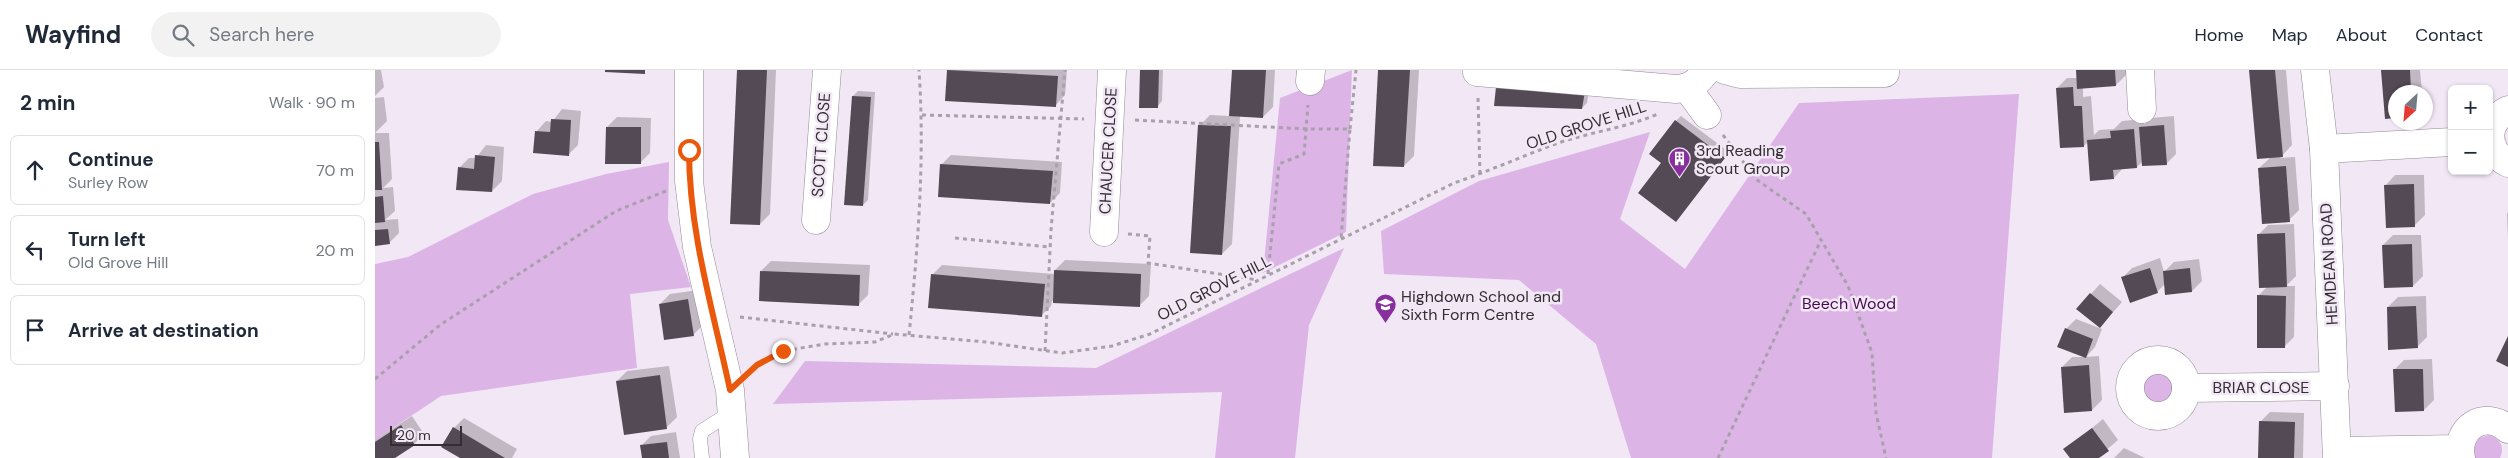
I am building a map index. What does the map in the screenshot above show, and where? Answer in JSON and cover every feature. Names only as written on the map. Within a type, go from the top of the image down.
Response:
[{"type":"street","points":[[689,70],[689,181],[697,247],[714,314],[731,401],[735,458]]},
{"type":"street","name":"SCOTT CLOSE","points":[[816,220],[827,70]]},
{"type":"street","name":"CHAUCER CLOSE","points":[[1104,232],[1112,70]]},
{"type":"street","points":[[1725,70],[1749,74],[1885,73],[1885,70]]},
{"type":"street","points":[[2139,70],[2142,109]]},
{"type":"street","name":"HEMDEAN ROAD","points":[[2315,70],[2324,149],[2337,455]]},
{"type":"street","points":[[1477,72],[1676,90],[1697,79],[1707,114]]},
{"type":"street","points":[[2492,130],[2499,115],[2508,110]]},
{"type":"street","points":[[2324,149],[2448,142]]},
{"type":"street","points":[[2493,147],[2498,156],[2508,162]]},
{"type":"street","name":"BRIAR CLOSE","points":[[2186,388],[2335,386]]},
{"type":"street","points":[[2337,455],[2460,453],[2466,431],[2481,421],[2499,423],[2508,429]]},
{"type":"lane","points":[[702,458],[700,439],[702,431],[731,401]]},
{"type":"path","points":[[909,334],[920,225],[922,114],[919,70]]},
{"type":"path","points":[[1045,351],[1050,247],[1065,70]]},
{"type":"path","points":[[1341,240],[1356,70]]},
{"type":"path","points":[[1477,72],[1479,174]]},
{"type":"path","points":[[1268,275],[1279,164],[1304,154],[1311,75]]},
{"type":"path","name":"OLD GROVE HILL","points":[[731,401],[757,365],[783,351],[825,344],[875,342],[894,334],[909,334],[1062,353],[1112,346],[1150,334],[1454,183],[1559,143],[1633,125],[1671,109],[1697,79]]},
{"type":"path","points":[[922,114],[1109,119],[1307,129],[1350,129]]},
{"type":"path","points":[[1707,114],[1757,180],[1806,214],[1848,286],[1873,353],[1876,413],[1886,458]]},
{"type":"path","points":[[375,379],[441,325],[616,211],[689,181]]},
{"type":"path","points":[[1104,232],[1150,236],[1148,263],[1259,280]]},
{"type":"path","points":[[955,238],[1050,247]]},
{"type":"path","points":[[1719,458],[1821,240]]},
{"type":"path","points":[[714,314],[894,334]]},
{"type":"green space","points":[[1352,70],[1346,232],[1263,273],[1280,98]]},
{"type":"green space","name":"Beech Wood","points":[[2019,94],[1992,458],[1631,458],[1596,344],[1519,280],[1384,274],[1381,231],[1479,181],[1650,132],[1620,219],[1685,269],[1799,103]]},
{"type":"green space","points":[[669,162],[668,220],[691,287],[630,294],[637,368],[441,396],[375,440],[375,264],[408,257],[533,194],[606,174]]},
{"type":"green space","points":[[1344,248],[1309,325],[1295,458],[1215,458],[1222,392],[773,404],[805,361],[1096,368]]},
{"type":"green space","points":[[2158,372],[2170,376],[2174,388],[2170,400],[2158,404],[2146,400],[2142,388],[2146,376]]},
{"type":"green space","points":[[2489,435],[2496,438],[2501,444],[2500,458],[2474,458],[2473,444],[2479,438]]},
{"type":"building","points":[[605,70],[645,70],[645,74],[605,72]]},
{"type":"building","points":[[737,70],[767,70],[760,225],[730,224]]},
{"type":"building","points":[[947,70],[1058,76],[1056,107],[945,101]]},
{"type":"building","points":[[1140,70],[1159,70],[1158,108],[1139,108]]},
{"type":"building","points":[[1232,70],[1266,70],[1263,118],[1229,116]]},
{"type":"building","points":[[1378,70],[1410,70],[1404,167],[1373,166]]},
{"type":"building","points":[[2076,70],[2115,70],[2116,86],[2077,89]]},
{"type":"building","points":[[2249,70],[2275,70],[2283,157],[2257,159]]},
{"type":"building","points":[[2381,70],[2410,70],[2411,85],[2388,85],[2388,119],[2385,119]]},
{"type":"building","points":[[1496,87],[1585,91],[1582,109],[1494,106]]},
{"type":"building","points":[[2073,87],[2074,106],[2082,106],[2084,147],[2060,148],[2056,88]]},
{"type":"building","points":[[852,96],[871,97],[863,206],[844,205]]},
{"type":"building","points":[[551,119],[571,120],[569,156],[533,153],[535,131],[550,132]]},
{"type":"building","name":"3rd Reading Scout Group","points":[[1675,120],[1725,158],[1676,222],[1638,193],[1661,163],[1649,154]]},
{"type":"building","points":[[1198,125],[1231,126],[1222,255],[1190,253]]},
{"type":"building","points":[[2164,125],[2167,165],[2142,166],[2139,127]]},
{"type":"building","points":[[606,127],[641,127],[641,164],[605,164]]},
{"type":"building","points":[[2134,129],[2137,168],[2113,170],[2114,179],[2090,181],[2087,140],[2111,138],[2110,131]]},
{"type":"building","points":[[375,142],[379,142],[382,190],[375,190]]},
{"type":"building","points":[[475,155],[495,157],[492,192],[456,190],[458,167],[474,169]]},
{"type":"building","points":[[940,164],[1053,171],[1050,204],[938,197]]},
{"type":"building","points":[[2286,166],[2290,222],[2262,224],[2258,168]]},
{"type":"building","points":[[2414,184],[2415,227],[2386,228],[2384,185]]},
{"type":"building","points":[[383,196],[385,222],[375,223],[375,197]]},
{"type":"building","points":[[388,229],[390,244],[375,246],[375,230]]},
{"type":"building","points":[[2285,233],[2287,287],[2259,288],[2257,234]]},
{"type":"building","points":[[2412,244],[2413,287],[2384,288],[2382,245]]},
{"type":"building","points":[[2150,268],[2158,293],[2130,303],[2121,277]]},
{"type":"building","points":[[2190,268],[2192,292],[2165,295],[2163,271]]},
{"type":"building","points":[[1054,270],[1141,274],[1140,307],[1053,303]]},
{"type":"building","points":[[760,271],[860,275],[859,306],[759,301]]},
{"type":"building","points":[[931,274],[1045,284],[1042,317],[928,308]]},
{"type":"building","points":[[2090,293],[2113,312],[2100,328],[2076,309]]},
{"type":"building","points":[[2257,295],[2286,296],[2285,348],[2257,348]]},
{"type":"building","points":[[688,299],[694,336],[664,340],[659,304]]},
{"type":"building","points":[[2416,306],[2418,348],[2388,350],[2387,307]]},
{"type":"building","points":[[2065,328],[2093,339],[2086,358],[2057,347]]},
{"type":"building","points":[[2508,336],[2508,367],[2496,361]]},
{"type":"building","points":[[2089,365],[2092,411],[2064,413],[2061,367]]},
{"type":"building","points":[[2393,369],[2423,369],[2424,411],[2395,412]]},
{"type":"building","points":[[660,375],[667,429],[624,435],[616,381]]},
{"type":"building","points":[[2259,421],[2295,422],[2294,458],[2258,458]]},
{"type":"building","points":[[401,425],[415,445],[395,458],[375,458],[375,442]]},
{"type":"building","points":[[453,427],[505,458],[460,458],[441,447]]},
{"type":"building","points":[[2092,428],[2109,451],[2099,458],[2070,458],[2063,449]]},
{"type":"building","points":[[667,442],[669,458],[642,458],[640,445]]},
{"type":"place","name":"3rd Reading Scout Group","points":[[1680,178]]},
{"type":"place","name":"Highdown School and Sixth Form Centre","points":[[1385,324]]},
{"type":"route","points":[[689,150],[689,181],[697,247],[730,390],[757,365],[783,351]]}]
